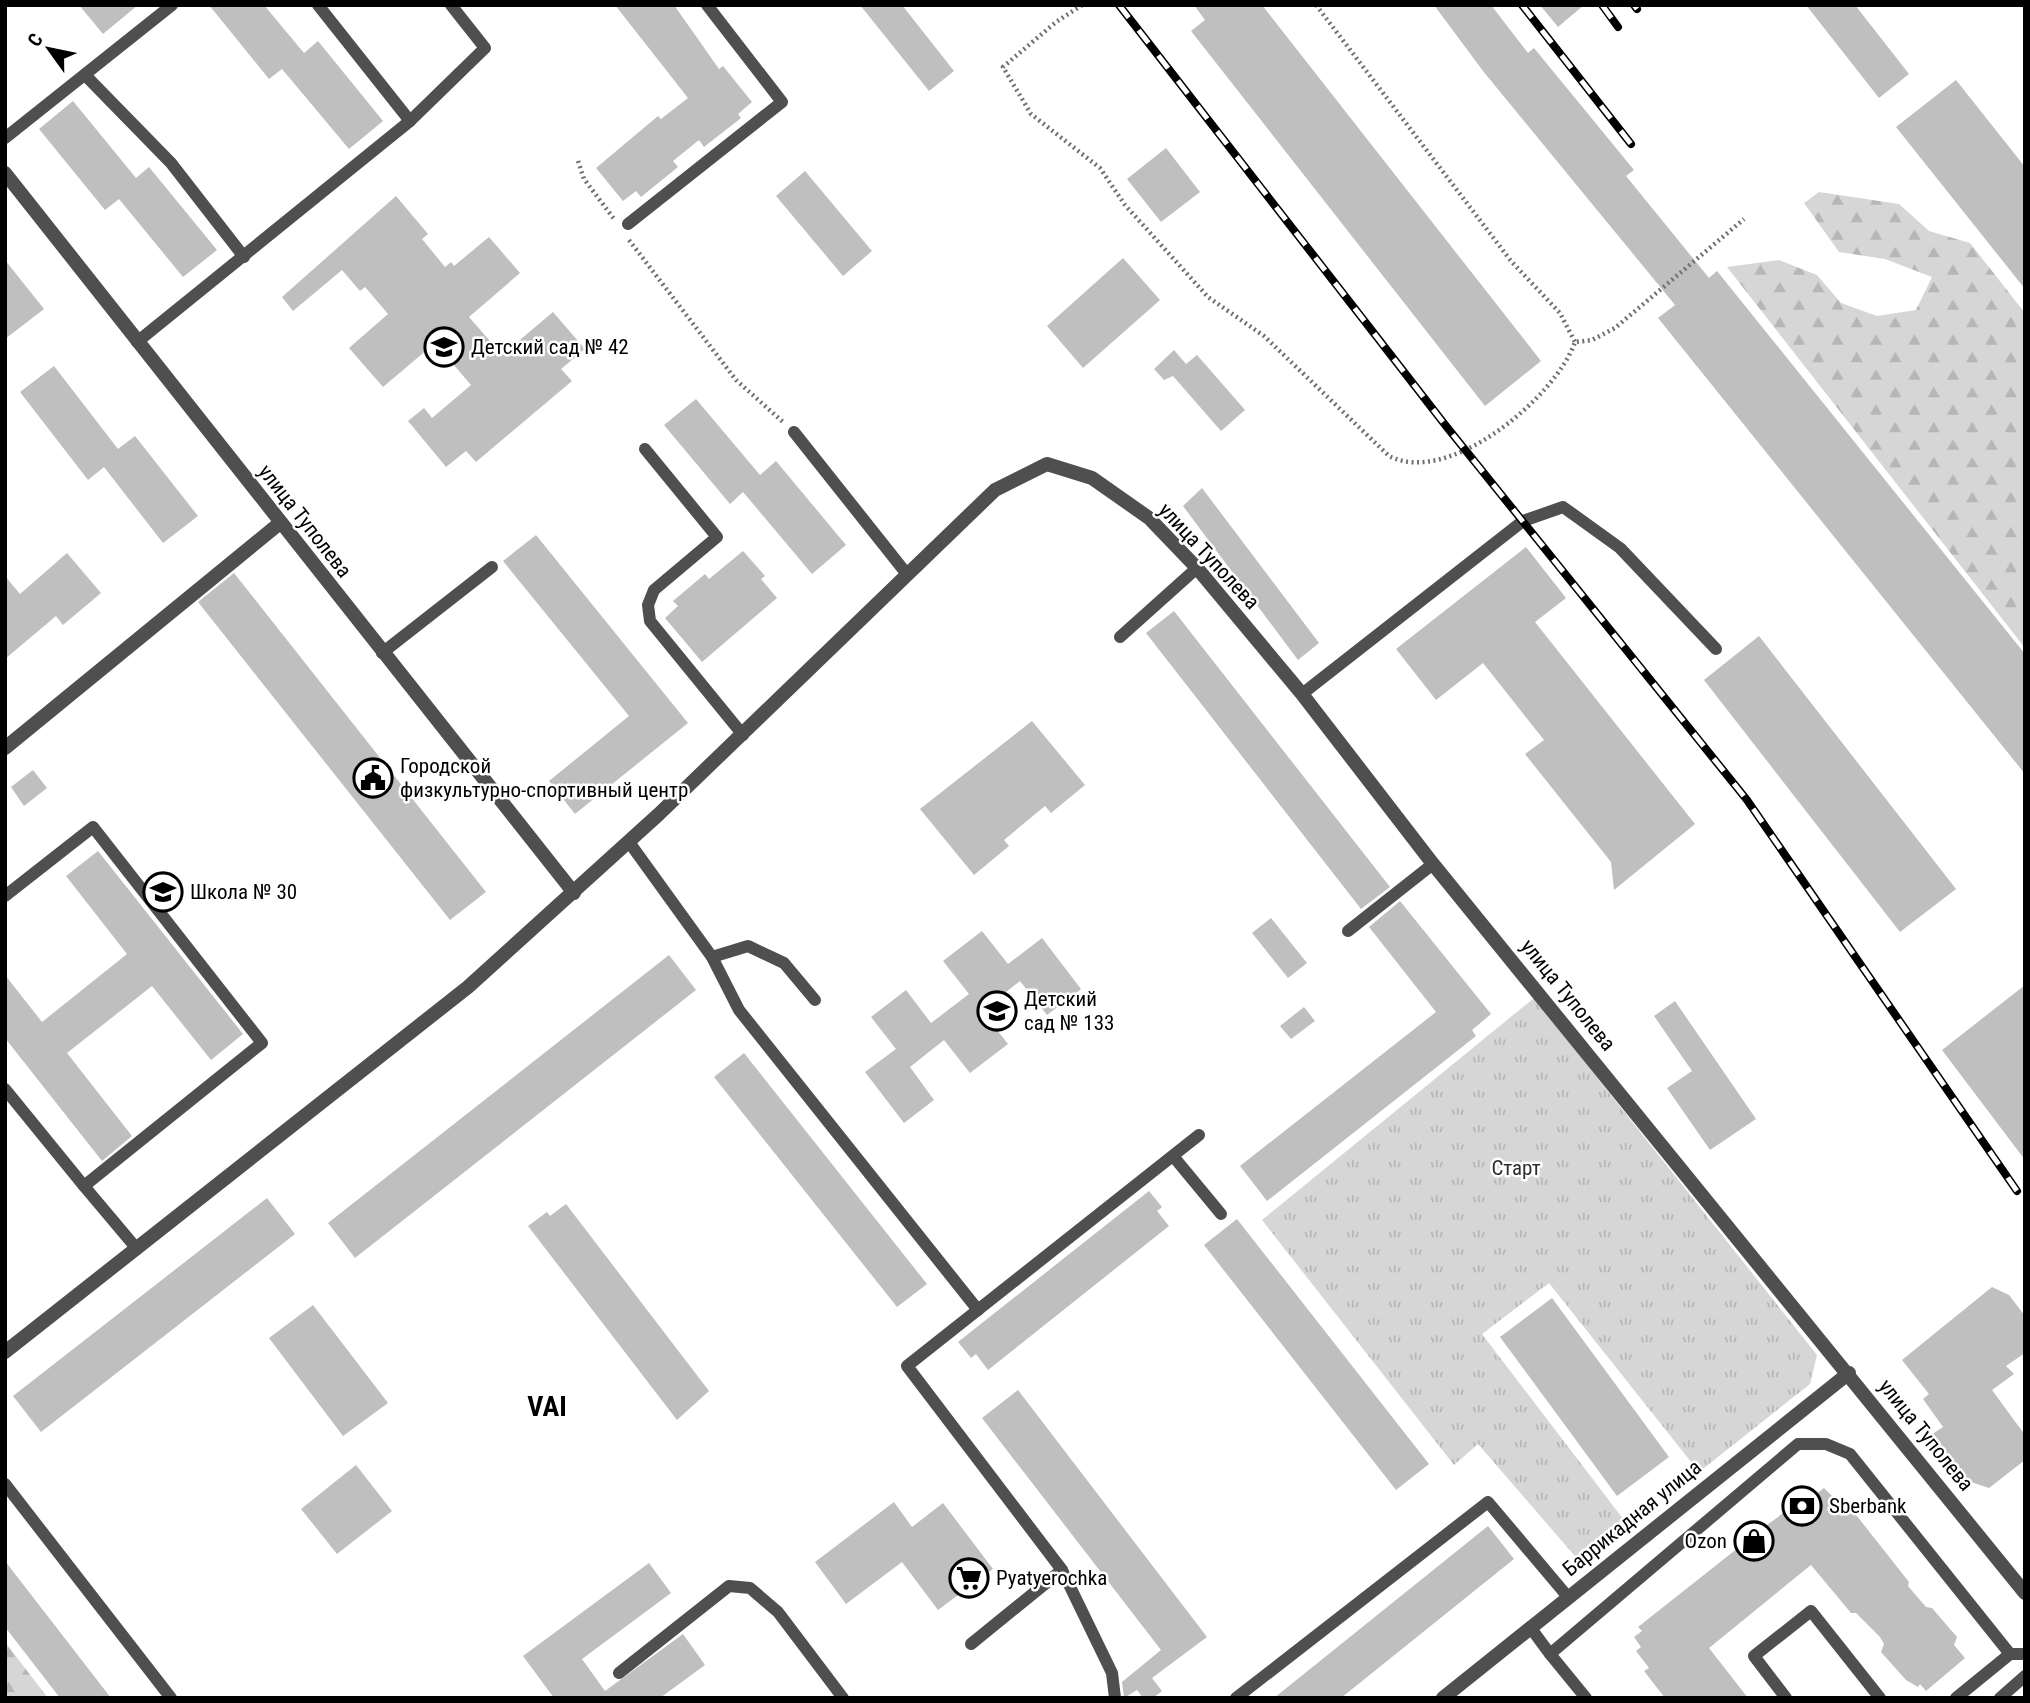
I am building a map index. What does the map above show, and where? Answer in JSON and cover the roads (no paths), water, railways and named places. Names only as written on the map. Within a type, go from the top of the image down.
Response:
[{"type":"street","name":"улица Туполева","points":[[5,173],[574,893]]},
{"type":"street","name":"улица Туполева","points":[[906,573],[995,490],[1046,464],[1091,478],[1149,519],[1197,568],[1302,694],[1433,864],[2025,1593]]},
{"type":"street","points":[[5,748],[280,523]]},
{"type":"street","points":[[5,1352],[468,987],[574,893],[743,735],[906,573]]},
{"type":"street","name":"Баррикадная улица","points":[[1443,1698],[1849,1373]]},
{"type":"lane","points":[[318,5],[410,121]]},
{"type":"lane","points":[[136,342],[410,121],[485,48],[451,5]]},
{"type":"lane","points":[[622,226],[782,102],[707,5]]},
{"type":"lane","points":[[5,138],[86,76],[168,7]]},
{"type":"lane","points":[[86,76],[171,163],[244,257]]},
{"type":"lane","points":[[794,432],[906,573]]},
{"type":"lane","points":[[645,449],[717,537],[654,590],[648,605],[650,621],[743,735]]},
{"type":"lane","points":[[1302,694],[1523,521],[1563,507],[1620,548],[1716,649]]},
{"type":"lane","points":[[382,653],[492,567]]},
{"type":"lane","points":[[1120,637],[1197,568]]},
{"type":"lane","points":[[5,896],[93,827],[262,1043],[84,1186]]},
{"type":"lane","points":[[629,842],[712,957],[739,1010],[978,1310]]},
{"type":"lane","points":[[1348,931],[1433,864]]},
{"type":"lane","points":[[712,957],[748,946],[784,963],[815,1000]]},
{"type":"lane","points":[[5,1088],[137,1249]]},
{"type":"lane","points":[[1115,1698],[1112,1673],[1062,1570],[907,1366],[1199,1135]]},
{"type":"lane","points":[[1173,1156],[1221,1214]]},
{"type":"lane","points":[[1550,1654],[1798,1444],[1826,1444],[1850,1454],[1871,1476],[1929,1556],[2010,1654]]},
{"type":"lane","points":[[5,1483],[171,1698]]},
{"type":"lane","points":[[1236,1698],[1488,1502],[1568,1597]]},
{"type":"lane","points":[[971,1644],[1062,1570]]},
{"type":"lane","points":[[619,1673],[729,1586],[750,1588],[778,1612],[843,1698]]},
{"type":"lane","points":[[1786,1698],[1754,1656],[1811,1611],[1880,1698]]},
{"type":"lane","points":[[1530,1627],[1586,1698]]},
{"type":"lane","points":[[1956,1698],[2010,1654],[2025,1654]]},
{"type":"lane","points":[[2000,1698],[2025,1676]]},
{"type":"railway","points":[[1119,5],[1446,426],[1747,800],[2017,1191]]},
{"type":"railway","points":[[1522,5],[1631,144]]},
{"type":"railway","points":[[1602,5],[1618,27]]},
{"type":"railway","points":[[1634,5],[1637,9]]},
{"type":"place","name":"Детский сад № 42","points":[[444,347]]},
{"type":"place","name":"Городской физкультурно-спортивный центр","points":[[373,778]]},
{"type":"place","name":"Школа № 30","points":[[163,892]]},
{"type":"place","name":"Детский сад № 133","points":[[997,1011]]},
{"type":"place","name":"Sberbank","points":[[1802,1506]]},
{"type":"place","name":"Ozon","points":[[1754,1541]]},
{"type":"place","name":"Pyatyerochka","points":[[969,1578]]},
{"type":"district","name":"VAI","points":[[547,1406]]},
{"type":"park label","name":"Старт","points":[[1516,1168]]}]
